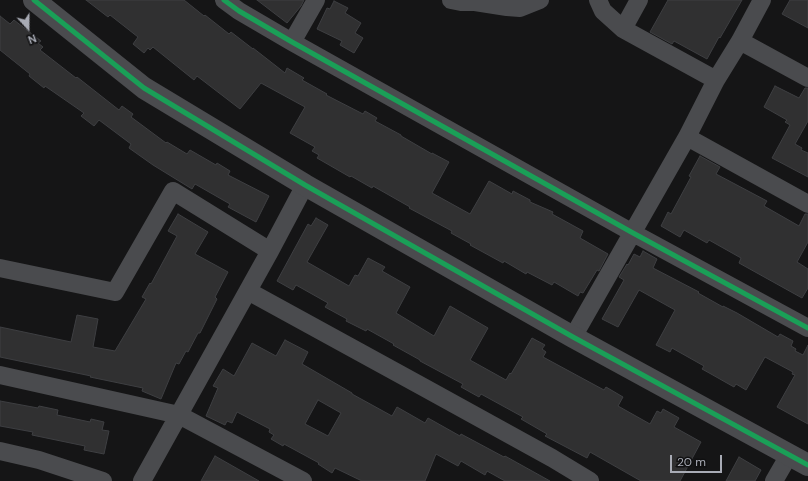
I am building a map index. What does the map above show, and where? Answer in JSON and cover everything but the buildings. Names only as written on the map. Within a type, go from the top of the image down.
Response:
[{"type":"street","points":[[34,0],[144,88],[305,185],[573,337],[808,465]]},
{"type":"street","points":[[224,0],[239,11],[292,42],[633,233],[808,328]]},
{"type":"street","points":[[292,42],[316,0]]},
{"type":"street","points":[[452,0],[520,8],[540,0]]},
{"type":"street","points":[[598,0],[603,11],[624,29],[716,80]]},
{"type":"street","points":[[624,29],[639,0]]},
{"type":"street","points":[[573,337],[687,137],[716,80],[740,41],[762,0]]},
{"type":"street","points":[[740,41],[808,78]]},
{"type":"street","points":[[687,137],[808,204]]},
{"type":"street","points":[[142,481],[248,291],[305,185]]},
{"type":"street","points":[[0,268],[115,292],[172,191],[270,251]]},
{"type":"street","points":[[248,291],[432,391],[590,481]]},
{"type":"street","points":[[0,375],[179,415],[303,481]]},
{"type":"street","points":[[0,451],[39,460],[104,481]]},
{"type":"street","points":[[774,481],[789,455]]},
{"type":"cycle path","points":[[34,0],[144,88],[305,185],[573,337],[808,465]]},
{"type":"cycle path","points":[[224,0],[239,11],[292,42],[633,233],[808,328]]}]
